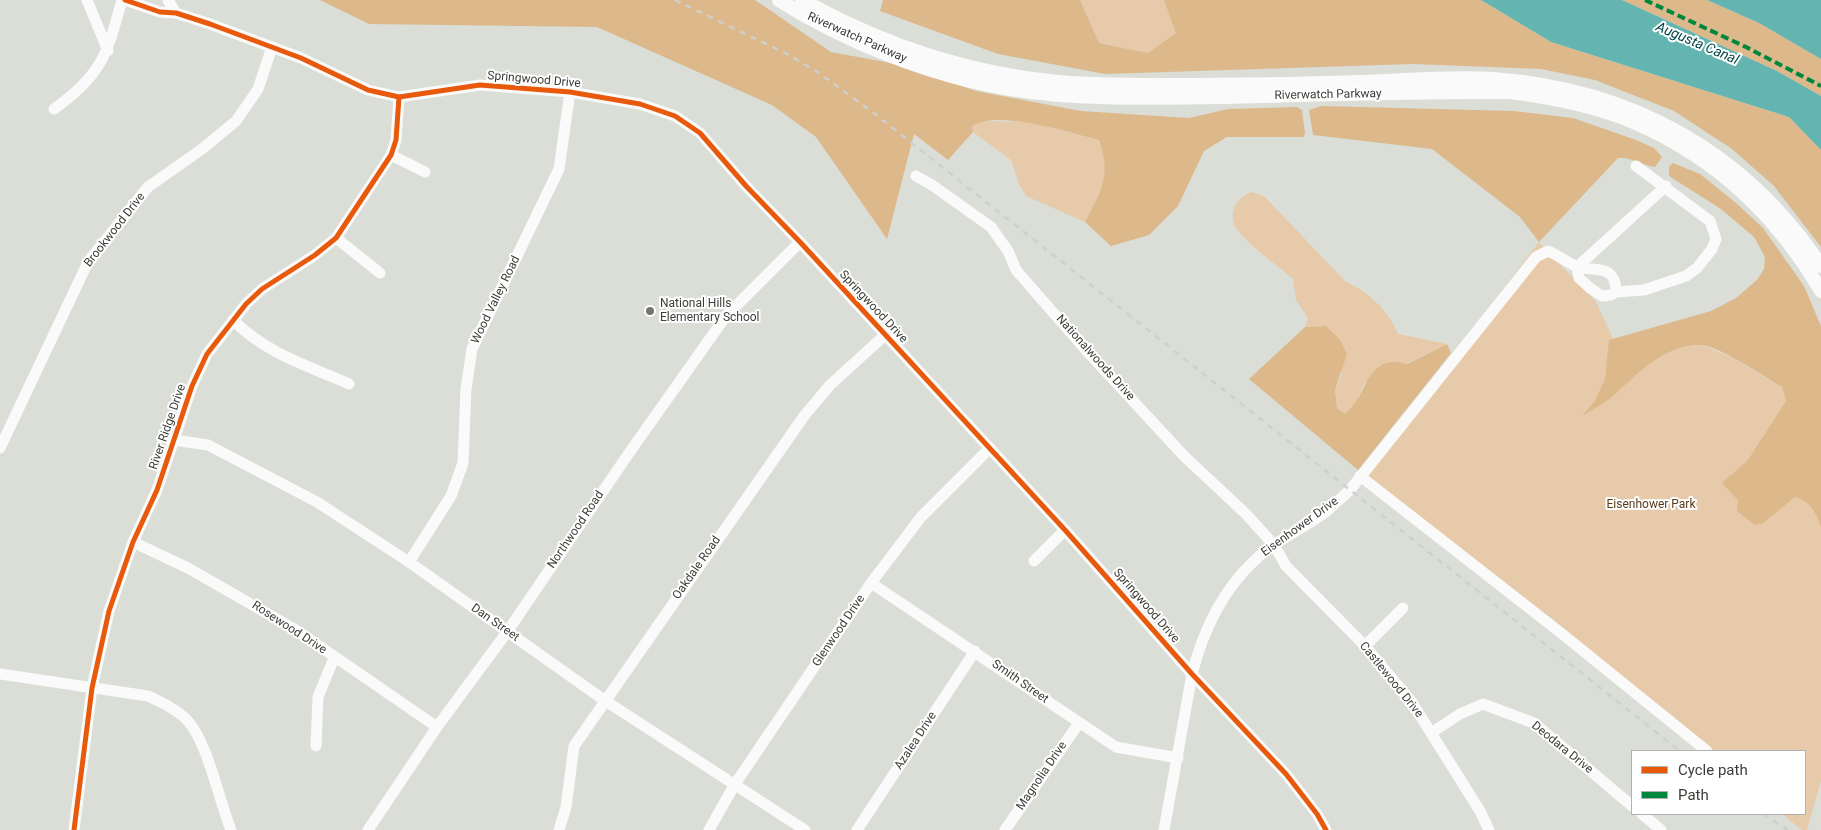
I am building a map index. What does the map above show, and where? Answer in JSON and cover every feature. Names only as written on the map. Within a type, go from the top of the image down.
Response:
[{"type":"main road","name":"Riverwatch Parkway","points":[[779,0],[831,29],[909,62],[1009,89],[1066,95],[1134,98],[1512,92],[1552,98],[1594,109],[1636,123],[1665,138],[1741,189],[1762,209],[1794,250],[1821,292]]},
{"type":"main road","name":"Riverwatch Parkway","points":[[802,0],[847,25],[897,47],[959,65],[1056,82],[1137,86],[1300,84],[1491,78],[1543,84],[1578,91],[1615,102],[1650,117],[1708,150],[1742,176],[1770,202],[1794,228],[1821,266]]},
{"type":"street","points":[[87,0],[108,51]]},
{"type":"street","points":[[54,109],[77,93],[94,73],[108,51],[123,0]]},
{"type":"street","name":"Springwood Drive","points":[[123,0],[160,12],[176,13],[272,47],[301,58],[368,90],[399,97],[480,85],[570,92],[640,104],[675,116],[700,133],[746,186],[800,242],[1065,530],[1192,674],[1286,774],[1317,814],[1326,830]]},
{"type":"street","points":[[168,0],[176,13]]},
{"type":"street","name":"Brookwood Drive","points":[[0,448],[88,262],[148,187],[202,150],[236,121],[258,89],[272,47]]},
{"type":"street","name":"Wood Valley Road","points":[[409,562],[451,496],[463,464],[466,389],[472,349],[559,169],[570,92]]},
{"type":"street","name":"River Ridge Drive","points":[[74,830],[92,688],[109,611],[133,542],[157,490],[192,386],[207,354],[233,320],[262,289],[336,238],[391,155],[396,140],[399,97]]},
{"type":"street","points":[[391,155],[425,172]]},
{"type":"street","points":[[1577,267],[1579,278],[1590,288],[1602,296],[1612,295],[1616,292],[1644,290],[1686,276],[1697,268],[1712,249],[1716,239],[1710,222],[1666,186],[1636,166]]},
{"type":"street","name":"Nationalwoods Drive","points":[[916,176],[932,185],[991,228],[1008,251],[1016,270],[1085,349],[1184,456],[1246,514],[1274,545]]},
{"type":"street","points":[[1577,267],[1666,186]]},
{"type":"street","points":[[336,238],[380,273]]},
{"type":"street","name":"Northwood Road","points":[[368,830],[437,727],[507,632],[629,453],[726,316],[800,242]]},
{"type":"street","name":"Eisenhower Drive","points":[[1164,830],[1192,674],[1201,642],[1214,612],[1254,560],[1327,511],[1350,490],[1536,257],[1548,251],[1559,255],[1577,267]]},
{"type":"street","points":[[1577,267],[1607,272],[1614,279],[1616,292]]},
{"type":"street","points":[[233,320],[251,338],[269,350],[349,384]]},
{"type":"street","name":"Oakdale Road","points":[[560,830],[566,807],[574,746],[604,700],[804,416],[830,385],[885,335]]},
{"type":"street","name":"Dan Street","points":[[174,440],[208,445],[317,502],[409,562],[604,700],[805,830]]},
{"type":"street","name":"Glenwood Drive","points":[[709,830],[735,784],[871,583],[921,517],[990,448]]},
{"type":"street","points":[[1360,476],[1561,633],[1706,750]]},
{"type":"street","points":[[1034,560],[1065,530]]},
{"type":"street","name":"Rosewood Drive","points":[[133,542],[188,568],[256,606],[437,727]]},
{"type":"street","name":"Castlewood Drive","points":[[1274,545],[1286,566],[1365,646],[1411,701],[1490,830]]},
{"type":"street","name":"Smith Street","points":[[871,583],[1116,747],[1178,758]]},
{"type":"street","points":[[1365,646],[1404,608]]},
{"type":"street","name":"Azalea Drive","points":[[857,830],[975,651]]},
{"type":"street","points":[[316,746],[318,697],[334,658]]},
{"type":"street","points":[[0,674],[148,696],[167,705],[186,719],[200,738],[231,830]]},
{"type":"street","name":"Deodara Drive","points":[[1432,733],[1460,714],[1483,704],[1506,712],[1534,723],[1631,805]]},
{"type":"street","name":"Magnolia Drive","points":[[1005,830],[1079,723]]},
{"type":"street","points":[[1643,815],[1662,830]]},
{"type":"green space","points":[[1080,0],[1164,0],[1177,33],[1148,53],[1099,43]]},
{"type":"green space","points":[[980,121],[1029,122],[1099,140],[1103,152],[1103,182],[1085,222],[1026,196],[1019,184],[1011,160],[973,132],[972,126]]},
{"type":"green space","points":[[1252,192],[1265,197],[1346,282],[1363,291],[1377,303],[1384,310],[1398,334],[1447,344],[1364,384],[1353,408],[1345,414],[1337,408],[1335,390],[1342,374],[1326,326],[1305,327],[1308,318],[1296,300],[1293,279],[1251,245],[1235,226],[1233,220],[1234,208],[1241,198]]},
{"type":"green space","name":"Eisenhower Park","points":[[1539,242],[1596,302],[1618,349],[1702,345],[1733,358],[1782,387],[1821,528],[1821,781],[1807,830],[1802,830],[1783,815],[1806,815],[1806,750],[1705,750],[1360,476]]},
{"type":"shaded area","points":[[320,0],[755,0],[831,52],[896,64],[976,91],[1081,111],[1189,118],[1228,109],[1297,107],[1302,110],[1305,134],[1303,137],[1227,137],[1204,151],[1178,206],[1149,235],[1111,246],[1085,222],[1103,182],[1103,152],[1099,140],[1016,121],[984,121],[972,126],[973,132],[948,160],[914,134],[887,239],[816,137],[772,105],[597,27],[369,24]]},
{"type":"shaded area","points":[[883,0],[1080,0],[1099,43],[1148,53],[1176,33],[1164,0],[1481,0],[1551,42],[1789,117],[1821,150],[1821,247],[1774,186],[1732,149],[1674,111],[1595,80],[1541,69],[1413,64],[1105,74],[998,54],[880,11]]},
{"type":"shaded area","points":[[1622,0],[1707,0],[1759,23],[1821,59],[1821,96],[1777,71]]},
{"type":"shaded area","points":[[1321,106],[1514,111],[1573,118],[1636,140],[1654,148],[1662,157],[1655,167],[1618,158],[1539,242],[1520,217],[1432,149],[1313,135],[1309,110]]},
{"type":"shaded area","points":[[1673,163],[1700,174],[1763,228],[1804,286],[1821,326],[1821,528],[1812,508],[1805,501],[1795,497],[1763,523],[1755,525],[1737,511],[1738,500],[1722,483],[1748,460],[1786,401],[1782,387],[1719,351],[1701,345],[1676,349],[1653,361],[1610,398],[1582,416],[1595,401],[1605,379],[1609,340],[1711,311],[1736,298],[1757,280],[1764,269],[1765,257],[1754,237],[1721,209],[1669,176],[1669,167]]},
{"type":"shaded area","points":[[1326,326],[1340,340],[1347,354],[1335,390],[1337,408],[1345,414],[1353,406],[1375,370],[1383,364],[1394,362],[1407,364],[1447,344],[1451,353],[1358,470],[1249,379],[1305,327]]},
{"type":"water","name":"Augusta Canal","points":[[1481,0],[1622,0],[1777,71],[1821,96],[1821,150],[1789,117],[1551,42]]},
{"type":"water","points":[[1707,0],[1821,0],[1821,59],[1759,23]]},
{"type":"railway","points":[[675,0],[787,54],[819,73],[875,114],[1679,750]]},
{"type":"railway","points":[[1765,815],[1788,830]]},
{"type":"marked path","points":[[1645,0],[1746,47],[1821,86]]},
{"type":"cycle path","points":[[125,0],[160,12],[176,13],[210,24],[301,58],[368,90],[399,97],[480,85],[570,92],[640,104],[675,116],[700,133],[746,186],[800,242],[1065,530],[1192,674],[1286,774],[1317,814],[1326,830]]},
{"type":"cycle path","points":[[74,830],[92,688],[109,611],[133,542],[157,490],[192,386],[207,354],[246,304],[262,289],[315,255],[336,238],[391,155],[396,140],[399,97]]},
{"type":"place","name":"National Hills Elementary School","points":[[650,311]]}]
